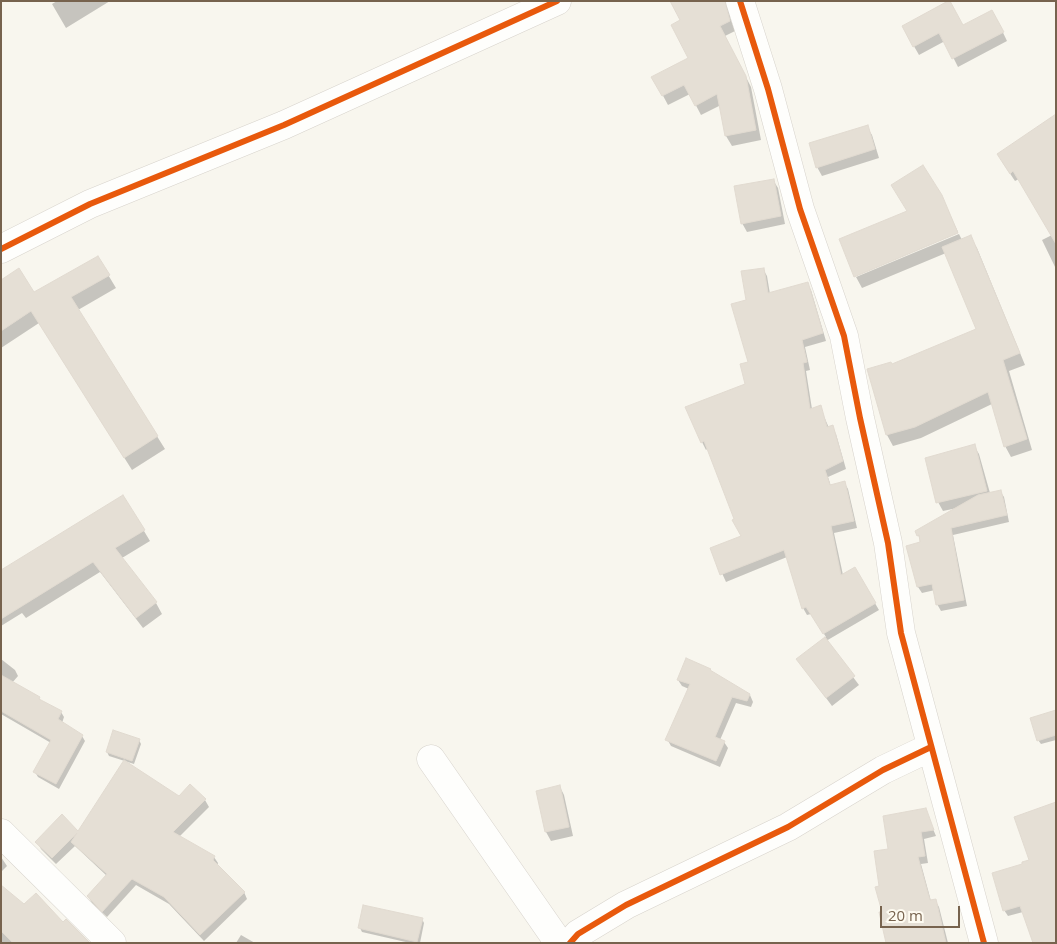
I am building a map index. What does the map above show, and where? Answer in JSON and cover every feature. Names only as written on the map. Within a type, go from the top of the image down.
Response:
[{"type":"street","points":[[1,248],[90,204],[284,125],[557,1]]},
{"type":"street","points":[[740,1],[768,89],[800,208],[844,336],[888,543],[901,633],[984,943]]},
{"type":"street","points":[[570,943],[578,934],[626,906],[788,827],[883,770],[931,747]]},
{"type":"street","points":[[431,759],[559,943]]},
{"type":"street","points":[[1,833],[112,943]]},
{"type":"building","points":[[670,1],[725,1],[730,21],[720,26],[746,76],[756,130],[725,136],[717,94],[695,106],[684,85],[662,96],[651,77],[688,58],[671,25],[680,20]]},
{"type":"building","points":[[950,1],[963,25],[992,10],[1004,32],[952,59],[939,33],[913,47],[902,26]]},
{"type":"building","points":[[1056,114],[1056,244],[1013,171],[1010,174],[997,154]]},
{"type":"building","points":[[868,125],[875,149],[816,168],[809,143]]},
{"type":"building","points":[[923,165],[942,195],[958,233],[854,277],[839,239],[907,211],[891,185]]},
{"type":"building","points":[[774,179],[781,216],[741,224],[734,186]]},
{"type":"building","points":[[971,235],[1020,353],[1003,360],[1027,439],[1004,447],[988,392],[915,427],[886,435],[867,369],[891,362],[892,364],[976,329],[942,247]]},
{"type":"building","points":[[98,256],[110,275],[71,297],[158,436],[124,458],[31,311],[1,331],[1,280],[19,268],[34,292]]},
{"type":"building","points":[[764,268],[768,293],[808,282],[823,333],[802,340],[807,362],[803,363],[810,409],[821,405],[827,427],[833,425],[843,461],[825,470],[830,485],[845,481],[854,521],[831,526],[841,575],[855,567],[876,603],[823,634],[806,607],[802,609],[784,550],[720,575],[710,548],[741,536],[732,520],[734,519],[704,441],[701,443],[685,407],[745,384],[740,364],[748,362],[731,304],[746,300],[741,271]]},
{"type":"building","points":[[975,444],[987,491],[936,503],[925,458]]},
{"type":"building","points":[[1001,490],[1007,515],[951,528],[964,600],[936,605],[932,584],[917,587],[906,546],[920,542],[919,535],[917,536],[915,531],[978,495]]},
{"type":"building","points":[[123,495],[145,530],[115,548],[157,602],[136,618],[93,562],[1,619],[1,570]]},
{"type":"building","points":[[825,637],[855,676],[826,698],[796,659]]},
{"type":"building","points":[[686,658],[711,669],[750,694],[747,701],[732,697],[715,737],[725,741],[716,761],[665,740],[690,684],[677,680]]},
{"type":"building","points":[[1,675],[62,711],[58,719],[83,735],[56,784],[33,772],[51,740],[1,711]]},
{"type":"building","points":[[1056,710],[1056,735],[1037,741],[1030,718]]},
{"type":"building","points":[[113,730],[140,739],[132,761],[106,752]]},
{"type":"building","points":[[124,760],[179,796],[190,784],[206,799],[173,832],[215,856],[213,860],[245,892],[200,935],[164,897],[132,879],[102,912],[87,896],[107,874],[71,842],[77,833],[52,858],[35,842],[62,814],[78,831]]},
{"type":"building","points":[[560,785],[569,827],[545,832],[536,791]]},
{"type":"building","points":[[1056,802],[1056,943],[1033,943],[1020,906],[1003,911],[992,873],[1029,860],[1014,817]]},
{"type":"building","points":[[926,808],[934,830],[921,832],[925,856],[918,857],[930,900],[936,899],[946,943],[886,943],[879,912],[882,912],[875,887],[879,886],[874,851],[888,849],[883,816]]},
{"type":"building","points":[[1,885],[24,904],[36,893],[63,922],[66,919],[90,943],[13,943],[1,931]]},
{"type":"building","points":[[363,905],[423,918],[417,942],[358,928]]},
{"type":"cycle path","points":[[1,249],[90,204],[284,125],[557,1]]},
{"type":"cycle path","points":[[740,1],[768,89],[800,209],[844,336],[888,543],[901,633],[984,943]]},
{"type":"cycle path","points":[[570,943],[578,934],[626,905],[788,827],[883,770],[931,747]]}]
